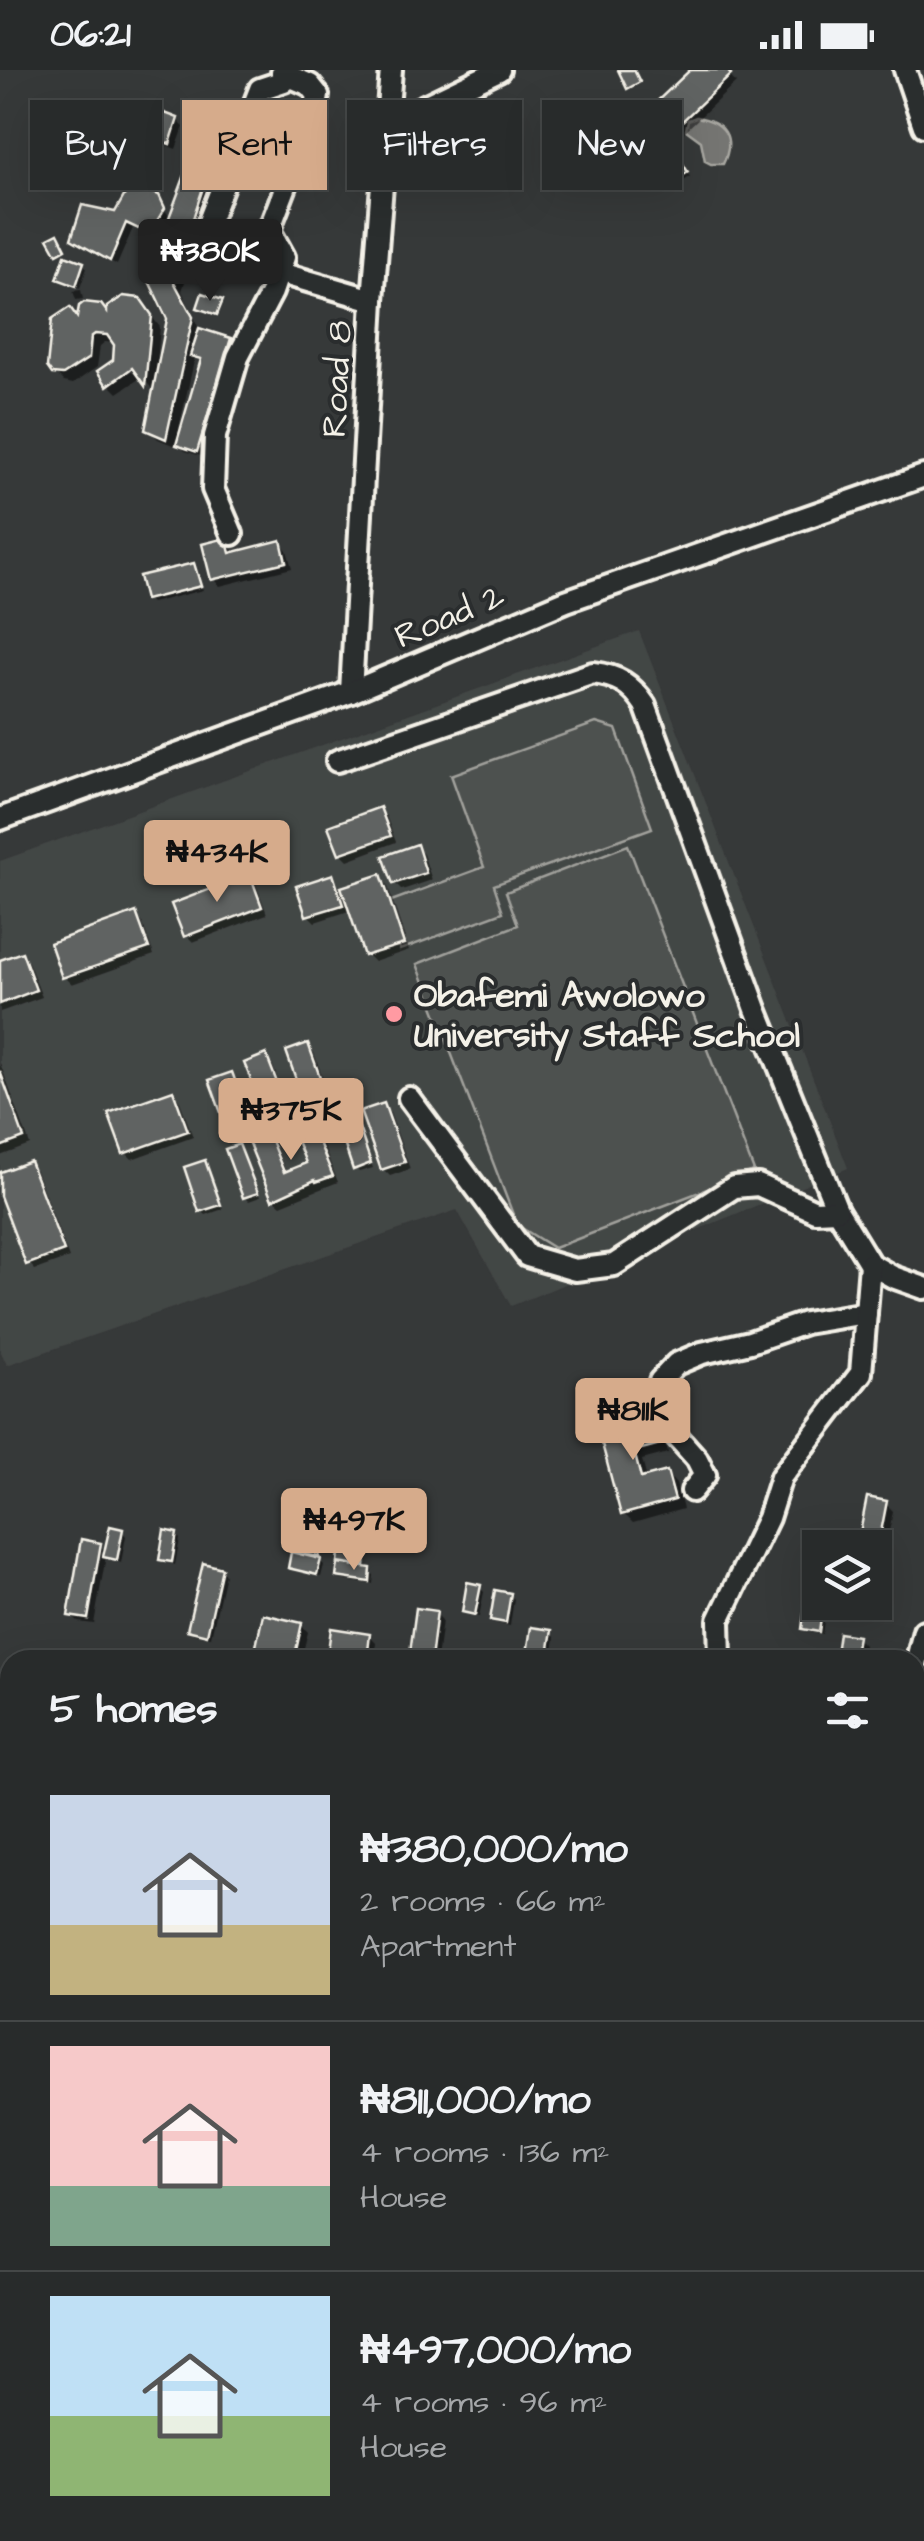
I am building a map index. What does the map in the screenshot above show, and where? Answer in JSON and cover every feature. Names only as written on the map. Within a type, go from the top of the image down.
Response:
[{"type":"street","name":"Road 8","points":[[389,100],[391,70]]},
{"type":"street","points":[[436,100],[498,70]]},
{"type":"street","points":[[904,70],[924,126]]},
{"type":"street","points":[[232,534],[213,489],[215,436],[238,357],[272,292],[277,272],[284,257],[268,230],[318,95],[310,85],[282,73],[284,80],[260,89],[203,237],[202,251],[208,258],[277,272],[372,300]]},
{"type":"street","name":"Road 8","points":[[350,692],[381,190]]},
{"type":"street","name":"Road 2","points":[[0,819],[350,692],[566,601],[924,476]]},
{"type":"street","points":[[337,761],[593,672],[614,675],[633,688],[645,705],[756,1009],[837,1210],[870,1264],[924,1288]]},
{"type":"street","points":[[409,1098],[527,1256],[575,1270],[614,1265],[734,1187],[758,1186],[815,1210],[837,1210]]},
{"type":"street","points":[[720,1650],[719,1620],[768,1518],[781,1478],[861,1373],[870,1264]]},
{"type":"street","points":[[692,1491],[705,1475],[697,1459],[664,1422],[660,1381],[676,1364],[805,1323],[866,1313]]},
{"type":"shaded area","points":[[696,117],[714,122],[725,132],[728,146],[723,164],[705,161],[701,141],[686,130],[688,120]]},
{"type":"shaded area","name":"Obafemi Awolowo University Staff School","points":[[639,631],[848,1168],[511,1306],[457,1210],[7,1365],[0,1350],[0,861]]},
{"type":"shaded area","points":[[596,723],[616,729],[652,828],[494,885],[503,912],[400,950],[383,904],[484,867],[451,775]]},
{"type":"shaded area","points":[[628,845],[754,1171],[554,1248],[517,1225],[417,964],[518,925],[506,892]]},
{"type":"building","points":[[618,70],[634,70],[640,82],[627,89]]},
{"type":"building","points":[[690,70],[727,70],[731,75],[682,121],[682,100],[658,100]]},
{"type":"building","points":[[162,112],[178,118],[170,144],[162,141]]},
{"type":"building","points":[[182,183],[182,190],[202,190],[173,280],[193,317],[166,439],[145,430],[167,319],[147,277]]},
{"type":"building","points":[[145,190],[159,195],[165,208],[149,234],[126,223],[110,261],[71,239],[82,205],[115,212],[127,191]]},
{"type":"building","points":[[58,233],[66,249],[57,254],[48,238]]},
{"type":"building","points":[[65,255],[84,262],[76,286],[57,279]]},
{"type":"building","points":[[202,293],[223,300],[217,315],[197,308]]},
{"type":"building","points":[[123,296],[140,298],[152,315],[145,386],[132,368],[107,386],[97,371],[113,360],[114,345],[107,335],[91,337],[89,358],[63,375],[52,374],[47,367],[52,319],[70,307],[77,317],[84,302],[101,304],[107,312],[107,307]]},
{"type":"building","points":[[199,328],[231,338],[197,452],[176,445],[201,359],[190,356]]},
{"type":"building","points":[[226,538],[230,553],[281,540],[286,562],[211,580],[202,544]]},
{"type":"building","points":[[194,563],[201,586],[145,600],[139,576]]},
{"type":"building","points":[[380,807],[391,836],[339,854],[328,826]]},
{"type":"building","points":[[417,844],[426,873],[393,884],[383,856]]},
{"type":"building","points":[[250,874],[262,907],[184,937],[171,904]]},
{"type":"building","points":[[333,874],[343,905],[306,916],[296,886]]},
{"type":"building","points":[[381,874],[404,944],[364,956],[341,887]]},
{"type":"building","points":[[136,912],[149,948],[62,978],[50,943]]},
{"type":"building","points":[[22,952],[36,990],[0,1004],[0,960]]},
{"type":"building","points":[[308,1043],[326,1094],[304,1102],[286,1051]]},
{"type":"building","points":[[266,1054],[285,1103],[264,1111],[244,1063]]},
{"type":"building","points":[[0,1071],[24,1138],[0,1147]]},
{"type":"building","points":[[232,1072],[250,1121],[227,1129],[209,1080]]},
{"type":"building","points":[[173,1090],[188,1131],[123,1154],[108,1113]]},
{"type":"building","points":[[350,1101],[371,1163],[353,1170],[332,1107]]},
{"type":"building","points":[[384,1103],[405,1162],[381,1170],[360,1111]]},
{"type":"building","points":[[311,1123],[333,1176],[272,1200],[248,1141],[268,1133],[284,1172],[306,1163],[293,1131]]},
{"type":"building","points":[[239,1144],[258,1193],[243,1198],[225,1149]]},
{"type":"building","points":[[205,1160],[221,1205],[199,1212],[184,1167]]},
{"type":"building","points":[[30,1161],[64,1251],[26,1265],[0,1196],[0,1172]]},
{"type":"building","points":[[651,1410],[660,1444],[634,1451],[641,1478],[667,1471],[675,1500],[621,1515],[597,1425]]},
{"type":"building","points":[[867,1497],[887,1501],[881,1530],[861,1530]]},
{"type":"building","points":[[110,1526],[123,1529],[117,1560],[103,1557]]},
{"type":"building","points":[[164,1530],[177,1533],[172,1562],[159,1560]]},
{"type":"building","points":[[81,1539],[101,1543],[88,1619],[68,1616]]},
{"type":"building","points":[[294,1543],[321,1548],[319,1557],[292,1552]]},
{"type":"building","points":[[291,1552],[321,1559],[317,1575],[288,1568]]},
{"type":"building","points":[[339,1553],[366,1556],[365,1566],[338,1562]]},
{"type":"building","points":[[203,1563],[222,1568],[207,1635],[187,1630]]},
{"type":"building","points":[[338,1563],[371,1568],[370,1582],[336,1577]]},
{"type":"building","points":[[467,1582],[481,1585],[475,1615],[462,1612]]},
{"type":"building","points":[[495,1590],[511,1593],[506,1623],[490,1620]]},
{"type":"building","points":[[416,1608],[437,1611],[432,1650],[410,1650]]},
{"type":"building","points":[[263,1614],[302,1623],[296,1650],[255,1650]]},
{"type":"building","points":[[803,1620],[821,1620],[819,1632],[802,1629]]},
{"type":"building","points":[[531,1627],[552,1630],[549,1650],[528,1650]]},
{"type":"building","points":[[331,1628],[370,1634],[368,1650],[328,1650]]},
{"type":"building","points":[[839,1633],[858,1636],[856,1650],[836,1650]]},
{"type":"place","name":"Obafemi Awolowo University Staff School","points":[[394,1014]]}]
